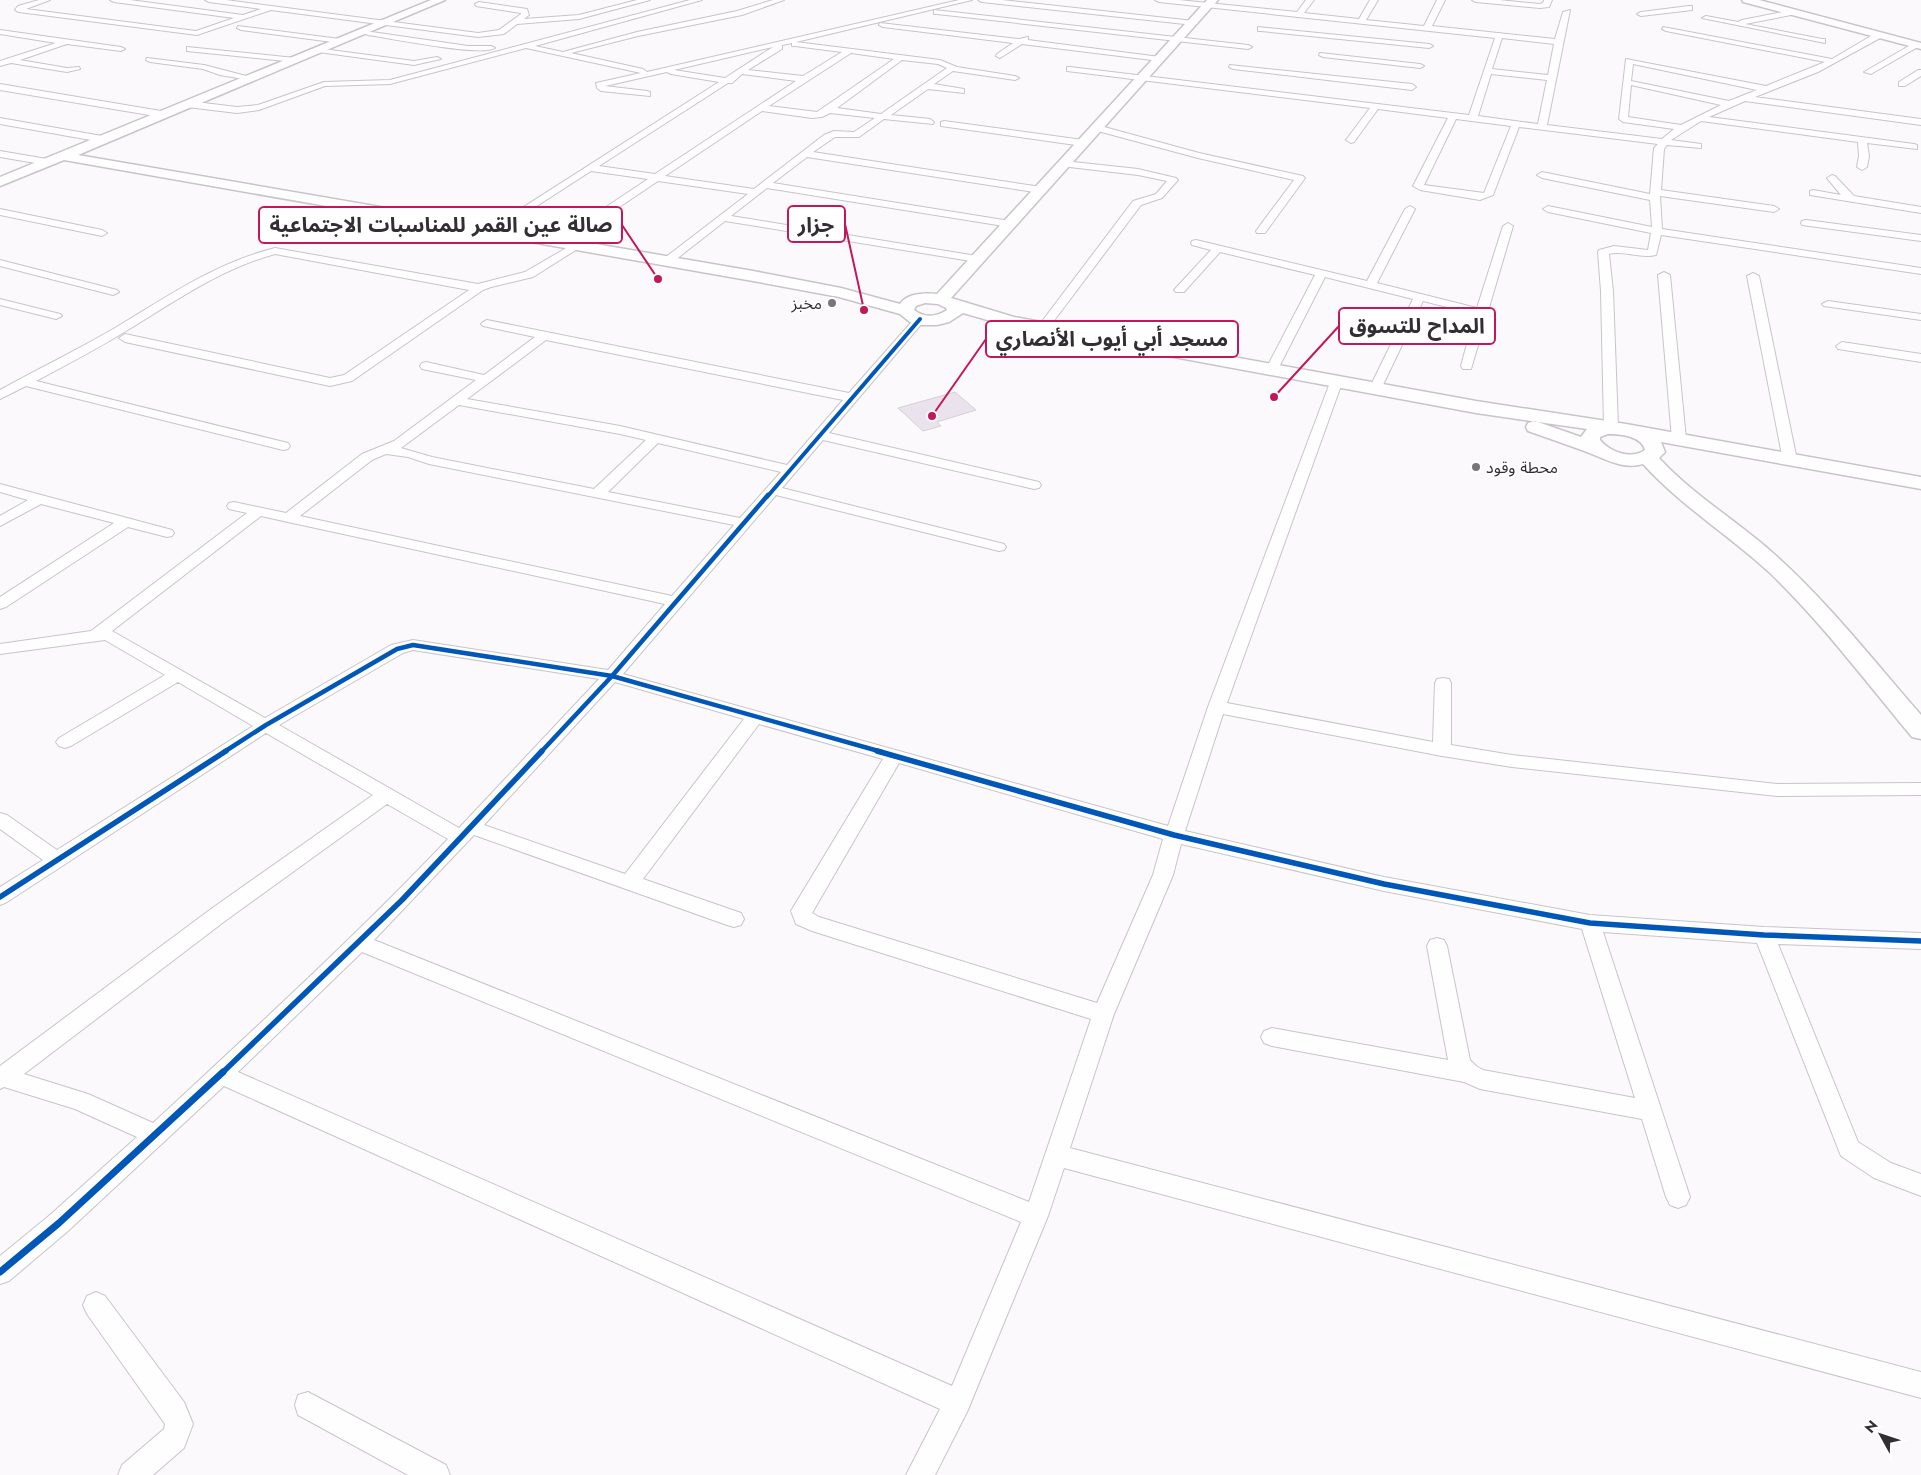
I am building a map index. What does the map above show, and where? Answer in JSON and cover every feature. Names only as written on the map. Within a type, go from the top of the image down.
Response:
[{"type":"street","points":[[46,0],[20,8],[19,10],[192,33],[202,33],[245,17],[271,4]]},
{"type":"street","points":[[114,0],[245,17]]},
{"type":"street","points":[[209,0],[256,6],[271,4],[384,23],[478,35],[501,32],[525,15],[524,11],[479,4]]},
{"type":"street","points":[[0,182],[440,0]]},
{"type":"street","points":[[517,22],[579,17],[646,0]]},
{"type":"street","points":[[187,104],[231,110],[253,108],[320,84],[381,84],[698,0]]},
{"type":"street","points":[[563,54],[637,34],[739,13],[780,0]]},
{"type":"street","points":[[647,94],[598,86],[968,0]]},
{"type":"street","points":[[982,0],[1194,23]]},
{"type":"street","points":[[1036,30],[1071,0]]},
{"type":"street","points":[[1159,0],[1210,2],[1299,15],[1558,42]]},
{"type":"street","points":[[1299,15],[1310,0]]},
{"type":"street","points":[[1361,21],[1374,0]]},
{"type":"street","points":[[1427,28],[1441,0]]},
{"type":"street","points":[[1476,0],[1540,6],[1546,5],[1548,0]]},
{"type":"street","points":[[1747,0],[1917,44]]},
{"type":"street","points":[[62,156],[841,293],[914,310],[937,320],[977,259],[1142,77],[1194,23],[1210,2]]},
{"type":"street","points":[[1641,24],[1642,11],[1689,8]]},
{"type":"street","points":[[924,10],[1178,40],[1240,57],[1376,106]]},
{"type":"street","points":[[1240,57],[1273,12]]},
{"type":"street","points":[[1542,126],[1558,42],[1567,12]]},
{"type":"street","points":[[1732,24],[1793,12]]},
{"type":"street","points":[[1706,18],[1822,41]]},
{"type":"street","points":[[870,23],[1160,58]]},
{"type":"street","points":[[241,28],[340,41]]},
{"type":"street","points":[[1351,140],[1376,106],[1416,77],[1436,29]]},
{"type":"street","points":[[1666,29],[1832,61]]},
{"type":"street","points":[[0,32],[121,48]]},
{"type":"street","points":[[363,32],[468,48],[524,46],[652,73]]},
{"type":"street","points":[[1621,429],[1603,252],[1614,249],[1652,253],[1657,231],[1656,195],[1659,148],[1663,141],[1700,118],[1814,70],[1879,35]]},
{"type":"street","points":[[1000,56],[1028,36]]},
{"type":"street","points":[[1473,117],[1499,36]]},
{"type":"street","points":[[0,64],[66,42]]},
{"type":"street","points":[[491,231],[729,81],[786,42],[848,52],[944,62],[952,68],[999,72],[1015,78]]},
{"type":"street","points":[[1868,72],[1917,44]]},
{"type":"street","points":[[318,50],[414,63],[447,56],[468,48]]},
{"type":"street","points":[[190,49],[295,60]]},
{"type":"street","points":[[1089,50],[1070,67],[1142,77],[1240,57],[1323,56],[1416,77],[1454,115],[1698,146]]},
{"type":"street","points":[[559,244],[804,79],[848,52]]},
{"type":"street","points":[[1240,57],[1323,56],[1416,77]]},
{"type":"street","points":[[1323,56],[1416,77]]},
{"type":"street","points":[[761,108],[816,116],[829,110],[901,58]]},
{"type":"street","points":[[0,59],[67,70],[76,69]]},
{"type":"street","points":[[150,60],[204,67],[220,73],[250,78]]},
{"type":"street","points":[[1683,128],[1623,119],[1630,60],[1766,89]]},
{"type":"street","points":[[666,262],[830,136],[856,135],[952,68]]},
{"type":"street","points":[[661,71],[729,81]]},
{"type":"street","points":[[1487,71],[1551,78]]},
{"type":"street","points":[[742,72],[804,79]]},
{"type":"street","points":[[1902,84],[1921,72]]},
{"type":"street","points":[[1626,82],[1730,104]]},
{"type":"street","points":[[927,86],[961,91]]},
{"type":"street","points":[[0,87],[161,114]]},
{"type":"street","points":[[1744,98],[1921,122]]},
{"type":"street","points":[[829,110],[930,122]]},
{"type":"street","points":[[1454,115],[1418,186],[1420,187],[1480,197],[1488,196],[1516,122]]},
{"type":"street","points":[[1700,118],[1914,147]]},
{"type":"street","points":[[0,120],[102,139]]},
{"type":"street","points":[[944,124],[1083,143]]},
{"type":"street","points":[[1097,128],[1300,178],[1261,231]]},
{"type":"street","points":[[1862,140],[1864,156],[1862,167]]},
{"type":"street","points":[[0,154],[47,162]]},
{"type":"street","points":[[805,154],[1041,190]]},
{"type":"street","points":[[1043,328],[1137,203],[1159,196],[1173,180],[1138,172],[1064,164]]},
{"type":"street","points":[[590,168],[657,178],[761,189],[1010,224]]},
{"type":"street","points":[[1542,176],[1656,195],[1774,209]]},
{"type":"street","points":[[1832,178],[1850,198]]},
{"type":"street","points":[[1813,192],[1921,210]]},
{"type":"street","points":[[1370,286],[1410,209]]},
{"type":"street","points":[[1548,209],[1657,231],[1921,270]]},
{"type":"street","points":[[0,212],[102,233]]},
{"type":"street","points":[[723,218],[977,259]]},
{"type":"street","points":[[1806,223],[1921,238]]},
{"type":"street","points":[[1467,366],[1481,312],[1508,226]]},
{"type":"street","points":[[1196,244],[1481,312]]},
{"type":"street","points":[[124,338],[330,382],[348,378],[479,288],[488,284],[529,275],[575,246]]},
{"type":"street","points":[[1180,290],[1217,249]]},
{"type":"street","points":[[0,395],[110,335],[195,285],[252,257],[269,252],[275,251],[479,288]]},
{"type":"street","points":[[0,262],[113,292]]},
{"type":"street","points":[[1272,369],[1321,274]]},
{"type":"street","points":[[1664,276],[1679,439]]},
{"type":"street","points":[[1753,276],[1790,460]]},
{"type":"street","points":[[1376,387],[1419,298]]},
{"type":"street","points":[[0,302],[56,316]]},
{"type":"street","points":[[1828,304],[1921,316]]},
{"type":"street","points":[[914,310],[947,307],[1043,328],[1376,387],[1476,407],[1621,429],[1921,483]]},
{"type":"street","points":[[0,1272],[156,1135],[360,943],[612,676],[853,398],[914,310]]},
{"type":"street","points":[[487,324],[853,398]]},
{"type":"street","points":[[288,518],[367,457],[399,444],[545,335]]},
{"type":"street","points":[[1842,346],[1921,358]]},
{"type":"street","points":[[426,366],[487,380]]},
{"type":"street","points":[[920,1475],[958,1403],[1036,1216],[1103,1014],[1163,875],[1174,835],[1217,707],[1337,380]]},
{"type":"street","points":[[25,382],[283,446]]},
{"type":"street","points":[[456,401],[620,430],[790,470]]},
{"type":"street","points":[[1476,407],[1605,453],[1635,460],[1688,448],[1752,452]]},
{"type":"street","points":[[1705,510],[1605,453],[1592,443],[1590,440],[1592,434],[1600,430],[1621,429],[1651,441],[1654,445],[1651,455],[1660,473],[1730,528],[1781,572],[1921,731]]},
{"type":"street","points":[[821,435],[1034,485]]},
{"type":"street","points":[[597,494],[656,438]]},
{"type":"street","points":[[385,450],[410,453],[429,460],[744,523]]},
{"type":"street","points":[[0,488],[167,533]]},
{"type":"street","points":[[772,490],[999,547]]},
{"type":"street","points":[[0,522],[39,499]]},
{"type":"street","points":[[234,506],[676,602]]},
{"type":"street","points":[[96,635],[259,511]]},
{"type":"street","points":[[0,604],[126,522]]},
{"type":"street","points":[[0,649],[96,635],[108,635],[266,725],[385,796],[465,832],[629,883],[734,919]]},
{"type":"street","points":[[0,897],[266,725],[396,649],[412,646],[612,676],[1174,835],[1384,884],[1590,923],[1764,935],[1921,941]]},
{"type":"street","points":[[65,742],[178,675]]},
{"type":"street","points":[[1442,750],[1443,683]]},
{"type":"street","points":[[1217,707],[1442,750],[1512,761],[1777,790],[1921,789]]},
{"type":"street","points":[[629,883],[756,717]]},
{"type":"street","points":[[894,756],[802,911],[803,918],[812,923],[1103,1014]]},
{"type":"street","points":[[1,1078],[218,915],[385,796]]},
{"type":"street","points":[[0,820],[57,860]]},
{"type":"street","points":[[1590,923],[1678,1197]]},
{"type":"street","points":[[1764,935],[1848,1149],[1882,1172],[1921,1185]]},
{"type":"street","points":[[360,943],[1036,1216]]},
{"type":"street","points":[[1437,946],[1460,1064],[1468,1073]]},
{"type":"street","points":[[1272,1037],[1468,1073],[1480,1079],[1651,1111]]},
{"type":"street","points":[[220,1074],[958,1403]]},
{"type":"street","points":[[1,1078],[80,1101],[156,1135]]},
{"type":"street","points":[[1056,1155],[1921,1385]]},
{"type":"street","points":[[96,1305],[174,1412],[179,1424],[174,1438],[132,1475]]},
{"type":"street","points":[[308,1405],[436,1475]]},
{"type":"building","points":[[955,392],[976,410],[937,422],[941,426],[923,431],[898,408]]},
{"type":"cycle path","points":[[0,1272],[59,1223],[156,1135],[281,1018],[402,900],[612,676],[920,319]]},
{"type":"cycle path","points":[[0,897],[266,725],[397,649],[413,645],[612,676],[1174,835],[1384,884],[1590,923],[1764,935],[1921,941]]},
{"type":"place","name":"صالة عين القمر للمناسبات الاجتماعية","points":[[658,279]]},
{"type":"place","name":"مخبز","points":[[832,303]]},
{"type":"place","name":"جزار","points":[[864,310]]},
{"type":"place","name":"المداح للتسوق","points":[[1274,397]]},
{"type":"place","name":"مسجد أبي أيوب الأنصاري","points":[[932,416]]},
{"type":"place","name":"محطة وقود","points":[[1476,467]]}]
